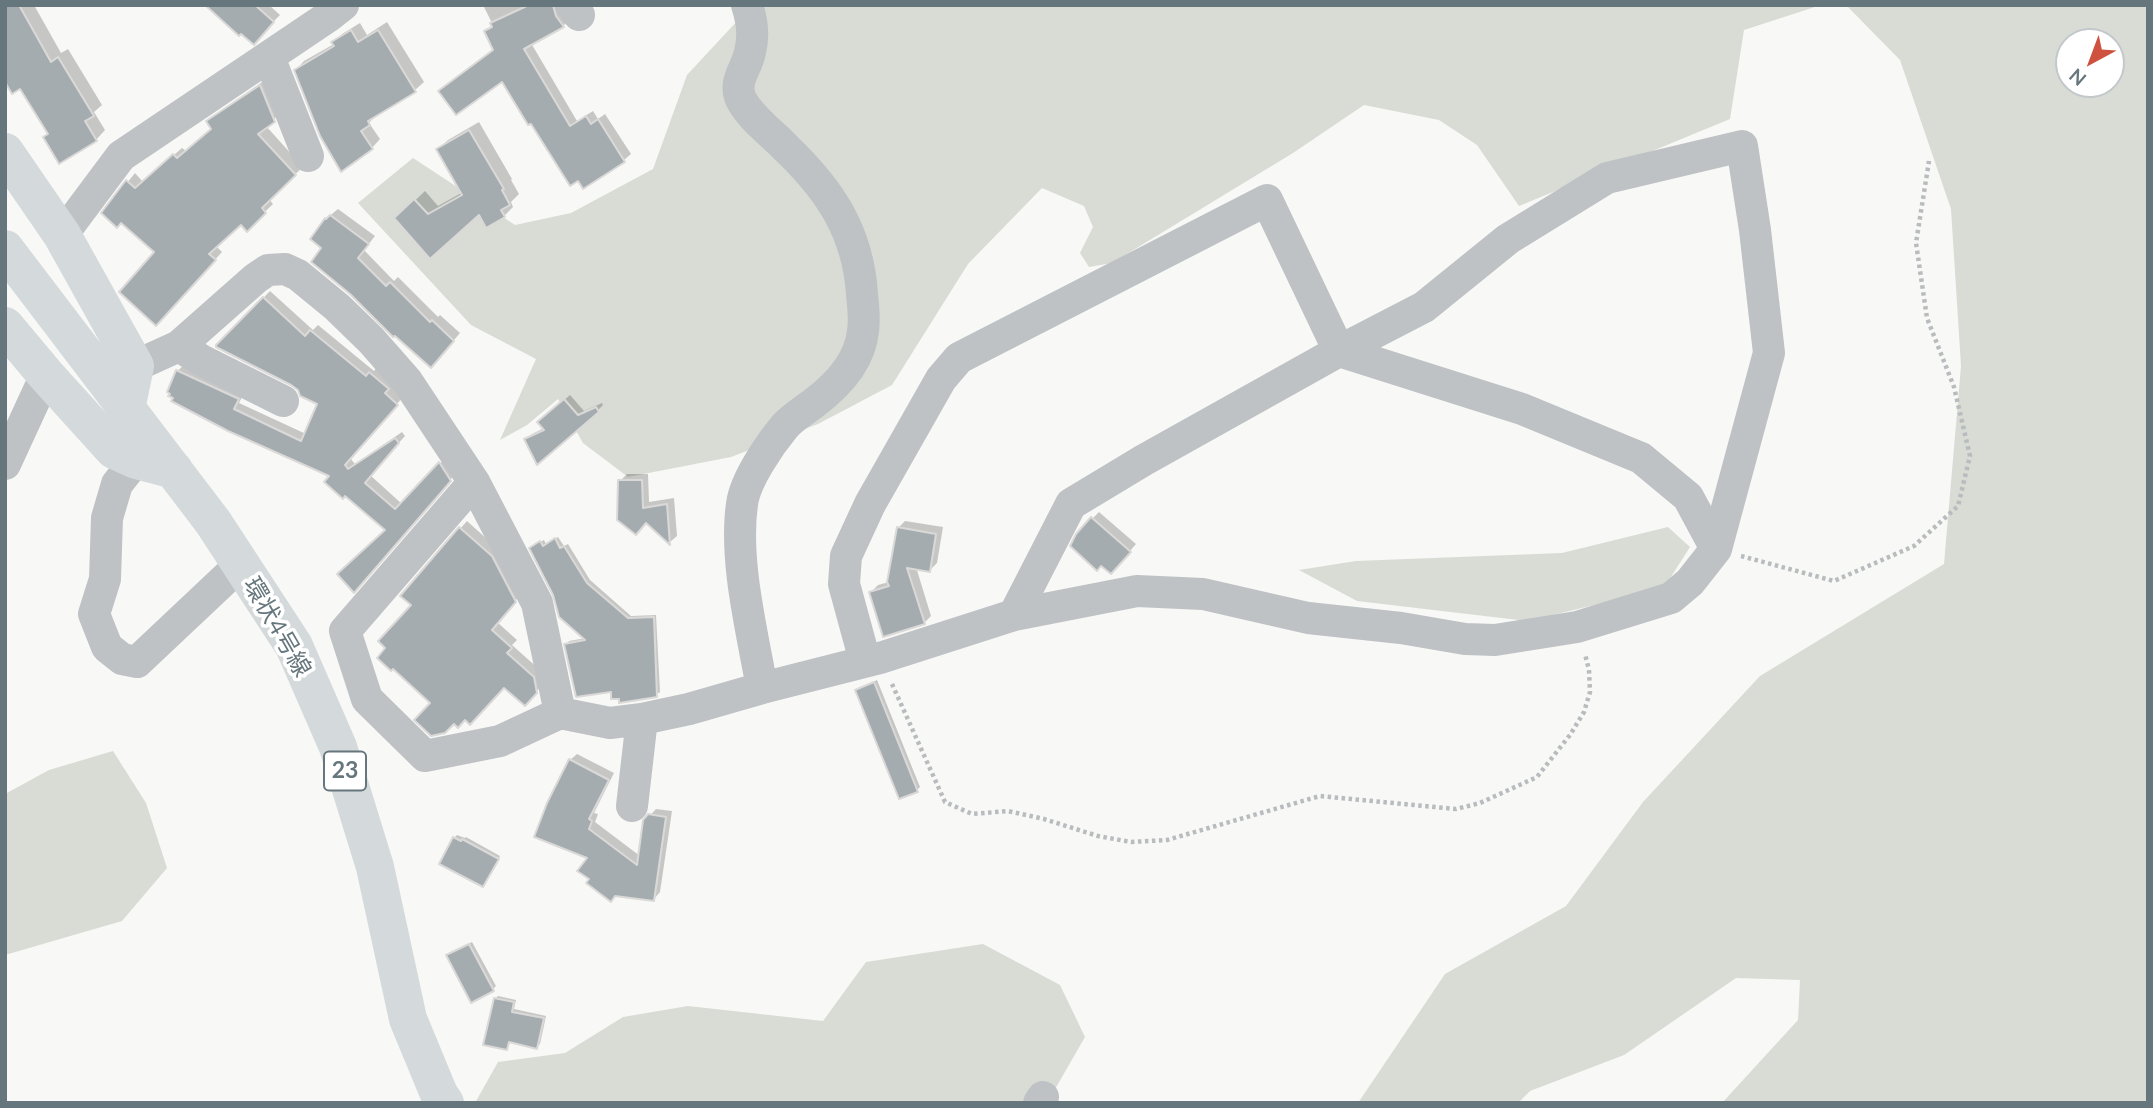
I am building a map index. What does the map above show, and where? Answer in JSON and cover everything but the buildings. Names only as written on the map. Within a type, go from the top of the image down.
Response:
[{"type":"main road","points":[[5,152],[62,235],[135,366],[126,410]]},
{"type":"main road","name":"環状4号線","points":[[5,249],[213,522],[294,646],[338,747],[375,867],[408,1019],[445,1103]]},
{"type":"main road","points":[[5,326],[114,450],[136,460],[174,470]]},
{"type":"street","points":[[62,235],[121,156],[343,5]]},
{"type":"street","points":[[747,5],[752,36],[750,53],[738,85],[740,97],[748,110],[814,175],[837,208],[850,235],[860,268],[863,300],[863,331],[856,358],[839,380],[786,425],[752,476],[742,502],[740,555],[762,688]]},
{"type":"street","points":[[269,57],[308,156]]},
{"type":"street","points":[[474,482],[345,631],[367,699],[425,756],[499,741],[560,713],[610,723],[689,709],[873,660],[1014,615],[1137,591],[1203,594],[1308,618],[1401,628],[1465,639],[1495,640],[1577,627],[1671,598],[1690,582],[1716,549],[1769,354],[1742,146],[1607,178],[1508,239],[1424,307],[1339,351],[1071,504],[1014,615]]},
{"type":"street","points":[[873,660],[844,584],[846,556],[870,504],[941,379],[959,358],[1266,200],[1339,351],[1522,408],[1641,458],[1688,497],[1716,549]]},
{"type":"street","points":[[135,366],[179,346],[268,270],[285,269],[298,275],[337,307],[398,370],[474,482],[537,603],[560,713]]},
{"type":"street","points":[[179,346],[266,402]]},
{"type":"street","points":[[5,464],[46,375]]},
{"type":"street","points":[[136,460],[117,484],[107,518],[105,579],[94,614],[107,647],[122,659],[137,662],[241,564]]},
{"type":"street","points":[[632,806],[642,719]]},
{"type":"path","points":[[1716,549],[1834,581],[1914,546],[1958,506],[1970,456],[1954,387],[1927,318],[1916,243],[1929,161]]},
{"type":"path","points":[[873,660],[945,802],[972,814],[1009,811],[1098,836],[1131,842],[1167,840],[1320,796],[1456,809],[1480,803],[1537,777],[1570,735],[1584,712],[1590,692],[1589,670],[1577,627]]},
{"type":"shaded area","points":[[752,5],[1821,5],[1744,30],[1730,119],[1519,206],[1477,145],[1439,120],[1364,105],[1293,153],[1112,263],[1089,267],[1080,253],[1093,227],[1084,206],[1042,188],[968,264],[892,385],[818,424],[731,457],[628,477],[583,443],[558,399],[527,425],[500,440],[536,359],[471,325],[358,203],[413,158],[515,225],[571,213],[653,169],[687,75]]},
{"type":"shaded area","points":[[1846,5],[2148,5],[2148,1103],[1722,1103],[1798,1020],[1800,980],[1736,978],[1624,1055],[1530,1091],[1518,1103],[1358,1103],[1445,974],[1566,906],[1643,802],[1760,676],[1944,564],[1961,366],[1951,209],[1900,60]]},
{"type":"shaded area","points":[[1668,527],[1690,547],[1667,583],[1603,603],[1527,621],[1357,601],[1299,570],[1356,561],[1562,553]]},
{"type":"shaded area","points":[[113,751],[146,803],[167,868],[122,921],[5,955],[5,794],[49,770]]},
{"type":"shaded area","points":[[983,944],[1060,985],[1085,1037],[1047,1103],[475,1103],[498,1062],[565,1053],[623,1017],[688,1006],[823,1021],[866,962]]}]
